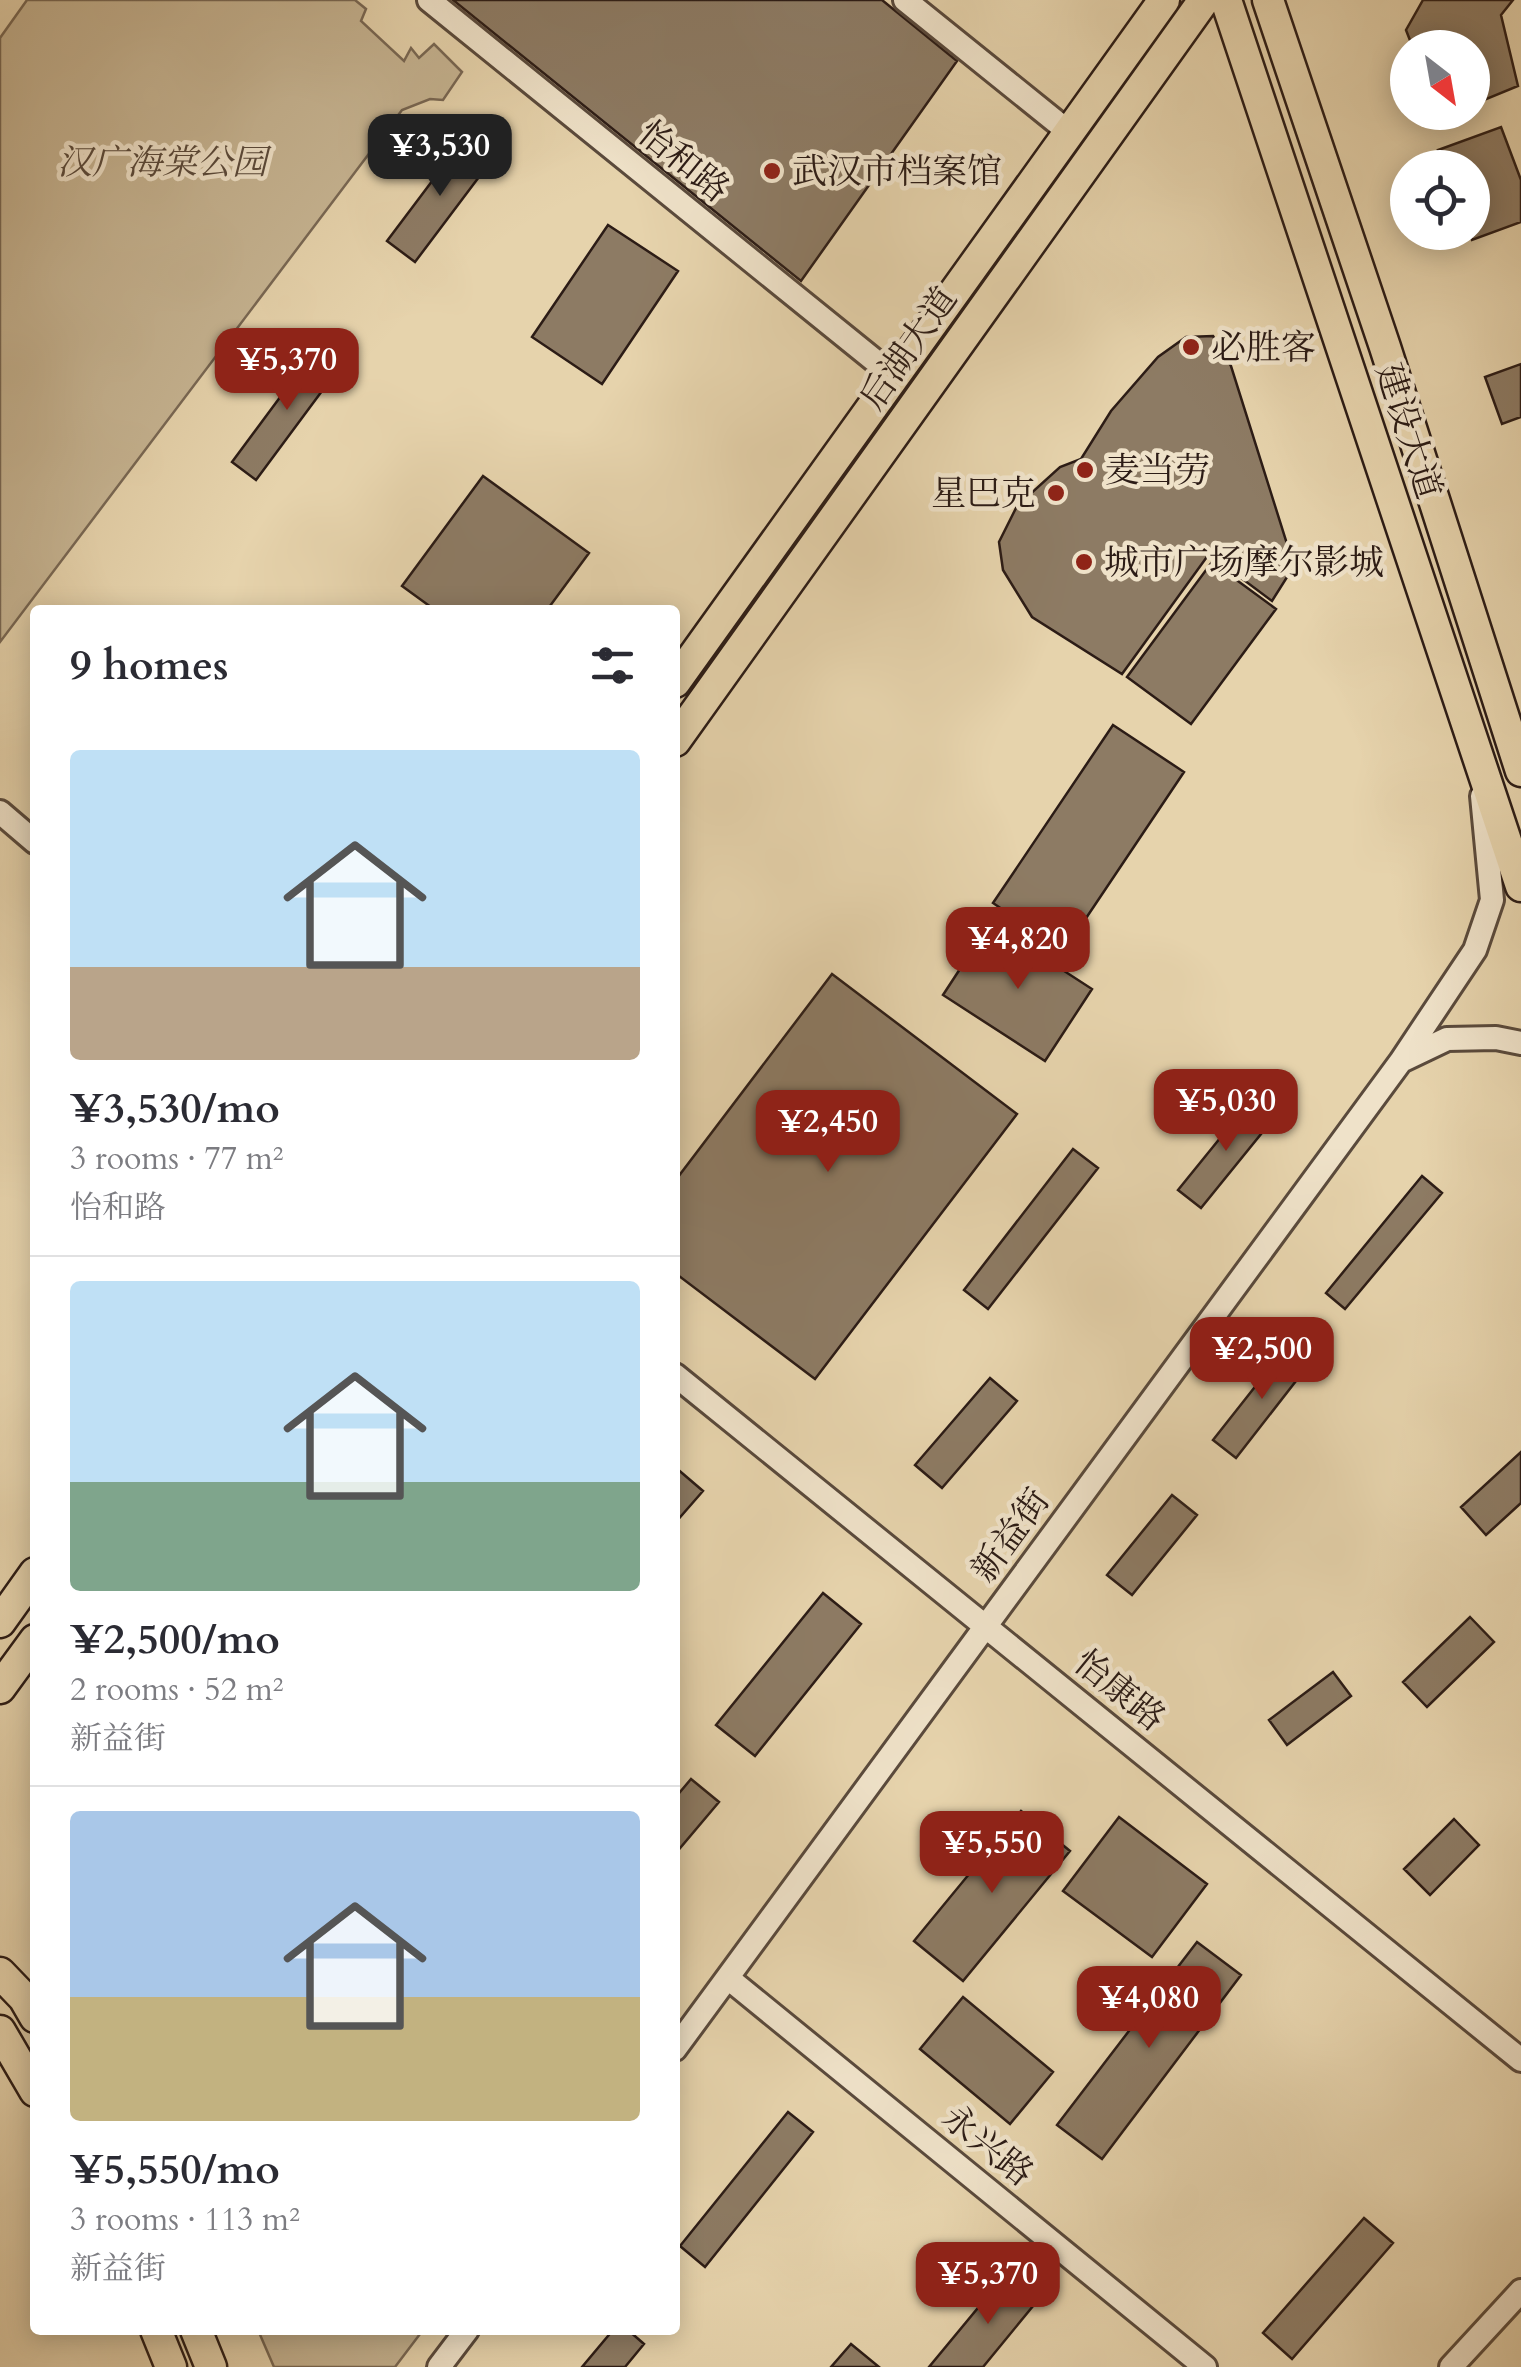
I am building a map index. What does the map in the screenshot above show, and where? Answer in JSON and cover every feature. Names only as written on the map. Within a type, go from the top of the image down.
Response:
[{"type":"main road","name":"后湖大道","points":[[680,675],[1164,0]]},
{"type":"main road","name":"后湖大道","points":[[680,735],[1204,0]]},
{"type":"main road","name":"建设大道","points":[[1226,0],[1521,886]]},
{"type":"main road","name":"建设大道","points":[[1268,0],[1521,772]]},
{"type":"main road","points":[[0,1622],[30,1580]]},
{"type":"main road","points":[[0,1688],[30,1647]]},
{"type":"main road","points":[[0,1972],[30,2008]]},
{"type":"main road","points":[[0,2030],[30,2082]]},
{"type":"main road","points":[[158,2335],[171,2367]]},
{"type":"main road","points":[[198,2335],[211,2365]]},
{"type":"street","name":"怡和路","points":[[429,0],[895,376]]},
{"type":"street","points":[[905,0],[1070,133]]},
{"type":"street","name":"新益街","points":[[680,2042],[1401,1061],[1475,950],[1492,900],[1480,762]]},
{"type":"street","points":[[0,812],[30,838]]},
{"type":"street","points":[[1401,1061],[1447,1039],[1496,1038],[1521,1043]]},
{"type":"street","name":"怡康路","points":[[680,1379],[1521,2060]]},
{"type":"street","name":"永兴路","points":[[728,1978],[1205,2367]]},
{"type":"street","points":[[1451,2367],[1521,2291]]},
{"type":"street","points":[[439,2367],[463,2335]]},
{"type":"green space","name":"汉广海棠公园","points":[[27,0],[355,0],[366,9],[361,21],[404,61],[411,48],[419,58],[434,44],[462,72],[443,100],[430,99],[402,110],[0,642],[0,38]]},
{"type":"green space","points":[[260,2335],[419,2335],[395,2367],[274,2367]]},
{"type":"building","name":"武汉市档案馆","points":[[453,0],[882,0],[957,61],[801,281]]},
{"type":"building","points":[[1423,0],[1513,0],[1501,15],[1518,86],[1490,98],[1490,30],[1406,30]]},
{"type":"building","points":[[1501,127],[1521,180],[1521,222],[1490,233],[1490,150],[1438,150]]},
{"type":"building","points":[[466,136],[494,157],[415,262],[387,241]]},
{"type":"building","points":[[608,225],[678,271],[602,384],[532,337]]},
{"type":"building","points":[[1213,336],[1231,366],[1294,566],[1272,601],[1209,554],[1122,674],[1032,617],[1003,570],[999,542],[1017,506],[1060,467],[1081,459],[1111,411],[1158,357],[1186,337]]},
{"type":"building","points":[[318,346],[342,364],[256,480],[232,462]]},
{"type":"building","points":[[1521,364],[1521,417],[1502,424],[1485,377]]},
{"type":"building","points":[[483,476],[589,553],[551,605],[428,605],[402,586]]},
{"type":"building","points":[[1212,562],[1276,609],[1191,724],[1127,677]]},
{"type":"building","points":[[1113,725],[1184,772],[1064,951],[993,903]]},
{"type":"building","points":[[990,923],[1092,989],[1045,1061],[943,995]]},
{"type":"building","points":[[832,974],[1017,1114],[815,1379],[680,1277],[680,1174]]},
{"type":"building","points":[[1251,1100],[1274,1118],[1201,1208],[1178,1190]]},
{"type":"building","points":[[1073,1149],[1098,1168],[988,1309],[964,1290]]},
{"type":"building","points":[[1422,1176],[1442,1193],[1345,1309],[1326,1293]]},
{"type":"building","points":[[1288,1345],[1310,1363],[1236,1458],[1213,1440]]},
{"type":"building","points":[[990,1378],[1017,1401],[942,1488],[915,1465]]},
{"type":"building","points":[[1521,1452],[1521,1503],[1486,1535],[1461,1507]]},
{"type":"building","points":[[680,1471],[703,1491],[680,1517]]},
{"type":"building","points":[[1172,1495],[1197,1515],[1132,1595],[1107,1575]]},
{"type":"building","points":[[823,1593],[861,1624],[755,1756],[716,1725]]},
{"type":"building","points":[[1470,1617],[1494,1642],[1427,1707],[1403,1682]]},
{"type":"building","points":[[1333,1672],[1351,1696],[1287,1745],[1269,1720]]},
{"type":"building","points":[[691,1779],[719,1802],[680,1848],[680,1792]]},
{"type":"building","points":[[1021,1811],[1070,1851],[963,1981],[914,1941]]},
{"type":"building","points":[[1119,1817],[1207,1884],[1152,1957],[1063,1891]]},
{"type":"building","points":[[1454,1819],[1479,1845],[1430,1895],[1404,1869]]},
{"type":"building","points":[[1197,1942],[1241,1975],[1102,2159],[1057,2125]]},
{"type":"building","points":[[963,1997],[1053,2072],[1010,2124],[920,2049]]},
{"type":"building","points":[[788,2112],[813,2132],[705,2267],[680,2246]]},
{"type":"building","points":[[1364,2218],[1393,2243],[1292,2359],[1263,2333]]},
{"type":"building","points":[[1006,2274],[1038,2300],[983,2367],[929,2367]]},
{"type":"building","points":[[609,2335],[634,2335],[644,2344],[625,2367],[582,2367]]},
{"type":"building","points":[[851,2344],[879,2367],[831,2367]]},
{"type":"place","name":"武汉市档案馆","points":[[772,171]]},
{"type":"place","name":"必胜客","points":[[1191,347]]},
{"type":"place","name":"麦当劳","points":[[1085,470]]},
{"type":"place","name":"星巴克","points":[[1056,493]]},
{"type":"place","name":"城市广场摩尔影城","points":[[1084,562]]}]
